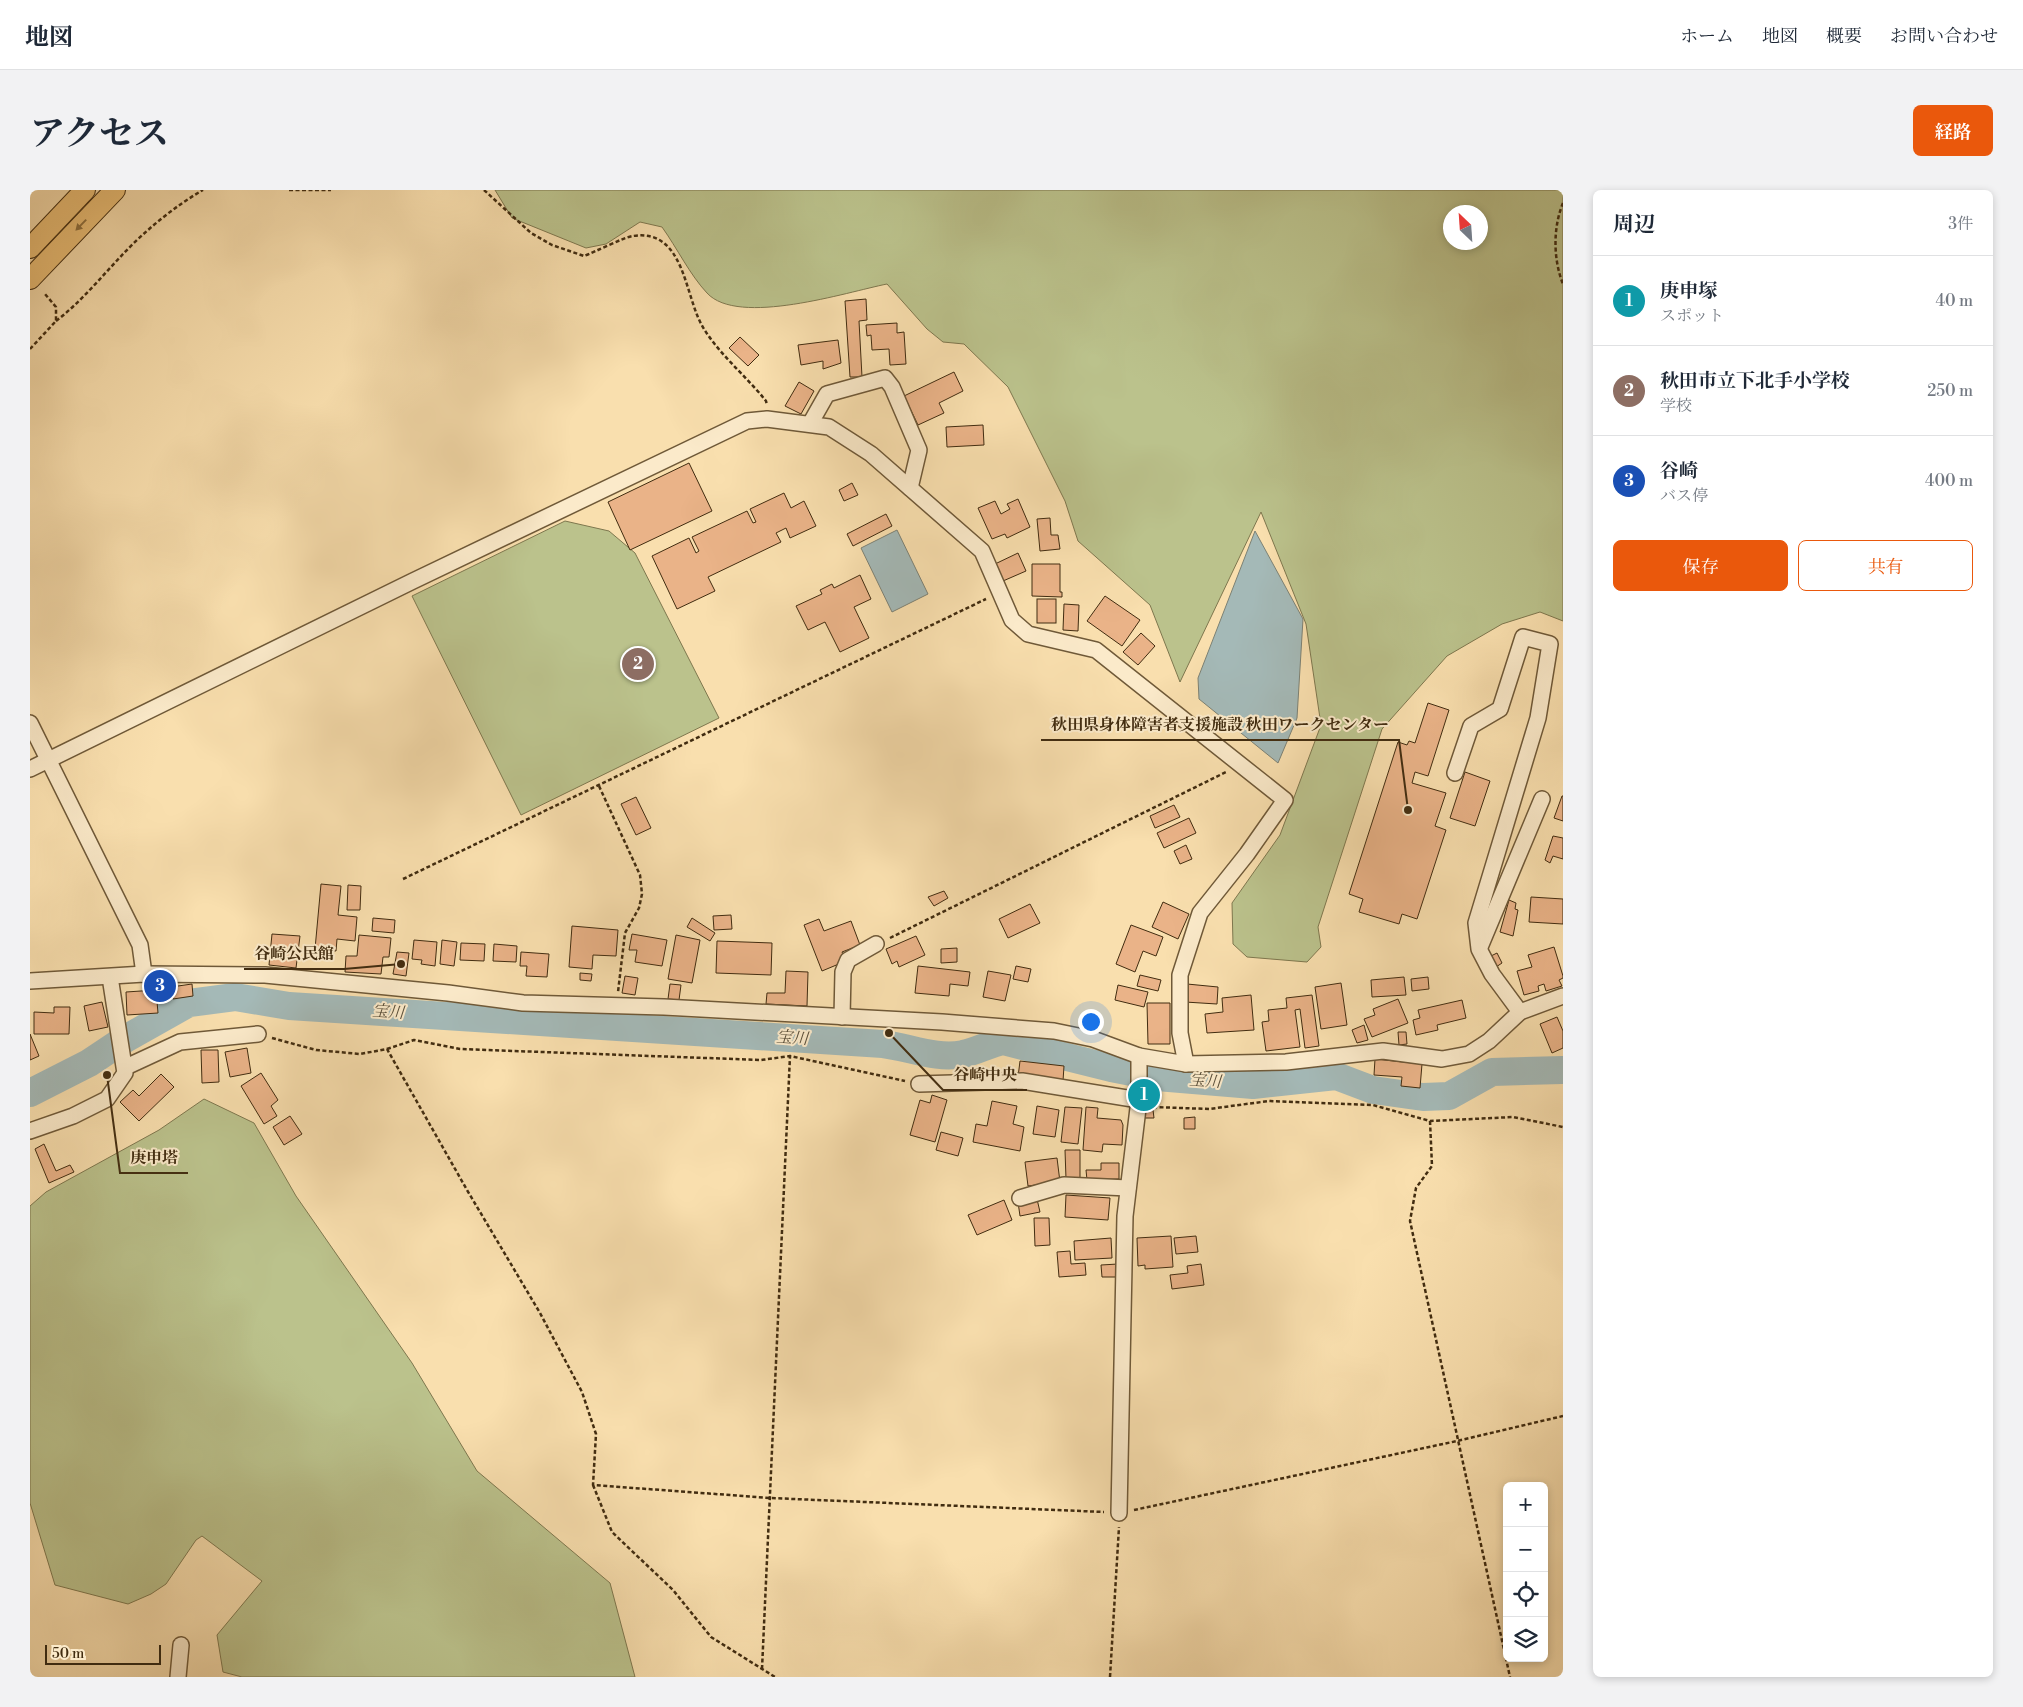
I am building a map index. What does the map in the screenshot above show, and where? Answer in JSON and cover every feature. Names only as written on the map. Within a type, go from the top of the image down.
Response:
[{"type":"main road","points":[[30,248],[85,190]]},
{"type":"main road","points":[[30,279],[115,190]]},
{"type":"street","points":[[810,424],[827,394],[885,378],[892,387],[919,450],[910,488]]},
{"type":"street","points":[[30,769],[422,577],[747,422],[767,419],[829,427],[871,454],[982,551],[1012,620],[1020,628],[1028,634],[1096,650],[1285,800],[1247,854],[1200,913],[1180,975],[1180,1033],[1186,1064]]},
{"type":"street","points":[[1455,773],[1471,726],[1500,709],[1523,636],[1550,644],[1538,718],[1476,923],[1479,949],[1492,974],[1520,1012]]},
{"type":"street","points":[[30,722],[140,944],[144,974]]},
{"type":"street","points":[[1479,949],[1542,799]]},
{"type":"street","points":[[842,1017],[843,972],[848,960],[876,944]]},
{"type":"street","points":[[30,981],[144,974],[265,975],[448,993],[523,1003],[842,1017],[1054,1031],[1093,1039],[1139,1060],[1186,1064],[1286,1062],[1383,1051],[1442,1060],[1469,1054],[1489,1041],[1520,1012],[1563,996]]},
{"type":"street","points":[[30,1131],[73,1116],[107,1099],[126,1073],[110,977]]},
{"type":"street","points":[[125,1062],[180,1042],[258,1034]]},
{"type":"street","points":[[1119,1513],[1124,1216],[1139,1099],[1139,1060]]},
{"type":"street","points":[[919,1084],[1022,1081],[1139,1099]]},
{"type":"street","points":[[1020,1198],[1064,1185],[1128,1188]]},
{"type":"street","points":[[178,1677],[181,1645]]},
{"type":"path","points":[[30,349],[56,321],[71,310],[126,250],[182,202],[203,190]]},
{"type":"path","points":[[289,190],[331,190]]},
{"type":"path","points":[[484,190],[531,233],[552,245],[584,256],[632,236],[658,238],[674,251],[680,264],[692,307],[704,330],[766,400],[767,419]]},
{"type":"path","points":[[1563,203],[1558,216],[1555,241],[1559,274],[1563,284]]},
{"type":"path","points":[[45,294],[56,307],[56,321]]},
{"type":"path","points":[[403,880],[1001,592]]},
{"type":"path","points":[[876,944],[1240,764]]},
{"type":"path","points":[[598,786],[640,874],[642,894],[639,908],[625,933],[616,1006]]},
{"type":"path","points":[[258,1034],[316,1050],[360,1054],[387,1049],[414,1040],[478,1050],[761,1060],[790,1056],[919,1084]]},
{"type":"path","points":[[387,1049],[540,1313],[582,1392],[596,1434],[593,1486],[612,1532],[673,1590],[711,1637],[775,1677]]},
{"type":"path","points":[[762,1669],[790,1056]]},
{"type":"path","points":[[1139,1099],[1209,1109],[1269,1102],[1374,1105],[1430,1121],[1513,1117],[1563,1127]]},
{"type":"path","points":[[1430,1121],[1432,1166],[1416,1188],[1410,1221],[1510,1677]]},
{"type":"path","points":[[593,1486],[770,1498],[1119,1513],[1457,1441],[1563,1416]]},
{"type":"path","points":[[1110,1677],[1119,1513]]},
{"type":"green space","points":[[495,190],[1563,190],[1563,621],[1540,612],[1502,624],[1447,656],[1382,729],[1318,927],[1321,947],[1307,962],[1247,957],[1233,944],[1232,903],[1280,835],[1321,725],[1306,624],[1261,512],[1180,682],[1150,605],[1078,541],[1065,501],[1008,387],[964,344],[943,342],[927,329],[887,284],[794,304],[743,307],[722,303],[707,293],[662,227],[640,222],[606,244],[586,248],[512,218]]},
{"type":"green space","points":[[565,521],[609,531],[635,553],[719,718],[521,815],[412,596]]},
{"type":"green space","points":[[204,1099],[254,1123],[296,1196],[412,1363],[477,1471],[610,1583],[635,1677],[242,1677],[223,1672],[217,1635],[262,1581],[202,1536],[196,1540],[166,1584],[151,1594],[128,1604],[55,1585],[30,1503],[30,1206],[46,1192],[159,1130]]},
{"type":"shaded area","points":[[897,530],[928,594],[892,612],[861,548]]},
{"type":"shaded area","points":[[1255,531],[1303,619],[1297,718],[1278,763],[1199,699],[1198,678]]},
{"type":"building","points":[[866,299],[867,320],[859,321],[862,377],[850,377],[845,301]]},
{"type":"building","points":[[897,323],[897,333],[904,332],[906,364],[890,365],[889,349],[872,350],[871,335],[867,336],[866,325]]},
{"type":"building","points":[[740,337],[759,355],[748,366],[729,348]]},
{"type":"building","points":[[838,340],[841,363],[823,369],[823,361],[801,365],[798,345]]},
{"type":"building","points":[[954,372],[963,391],[939,403],[944,413],[918,425],[904,396]]},
{"type":"building","points":[[799,382],[814,391],[801,414],[785,406]]},
{"type":"building","points":[[983,425],[984,445],[947,447],[946,427]]},
{"type":"building","points":[[689,463],[712,511],[630,550],[608,502]]},
{"type":"building","points":[[852,483],[858,495],[844,501],[839,490]]},
{"type":"building","points":[[784,493],[791,508],[804,501],[816,526],[790,538],[786,528],[776,533],[781,542],[708,577],[715,591],[677,609],[652,556],[689,538],[696,553],[699,551],[692,537],[747,511],[753,523],[756,522],[750,509]]},
{"type":"building","points":[[1018,499],[1030,527],[1007,538],[1005,534],[992,539],[978,508],[995,501],[1001,514],[1010,509],[1007,504]]},
{"type":"building","points":[[886,514],[892,526],[853,546],[847,534]]},
{"type":"building","points":[[1050,518],[1051,535],[1058,535],[1060,549],[1040,551],[1037,519]]},
{"type":"building","points":[[1018,553],[1026,571],[1003,581],[995,564]]},
{"type":"building","points":[[1032,564],[1060,564],[1060,592],[1062,592],[1062,597],[1032,596]]},
{"type":"building","points":[[860,575],[871,599],[854,607],[869,638],[840,652],[825,622],[808,630],[796,606],[822,594],[820,590],[832,584],[834,588]]},
{"type":"building","points":[[1105,596],[1140,620],[1122,646],[1087,621]]},
{"type":"building","points":[[1037,599],[1056,599],[1056,623],[1037,623]]},
{"type":"building","points":[[1064,604],[1079,605],[1078,631],[1063,630]]},
{"type":"building","points":[[1141,633],[1155,646],[1138,665],[1123,652]]},
{"type":"building","points":[[1428,703],[1449,710],[1428,776],[1415,772],[1412,783],[1446,793],[1435,826],[1446,830],[1417,919],[1402,914],[1399,924],[1359,912],[1363,899],[1349,894],[1398,742],[1407,745],[1409,741],[1415,743]]},
{"type":"building","points":[[1465,772],[1490,781],[1475,826],[1450,818]]},
{"type":"building","points":[[1563,796],[1563,821],[1554,818]]},
{"type":"building","points":[[636,797],[651,828],[636,835],[621,804]]},
{"type":"building","points":[[1174,805],[1180,817],[1155,828],[1150,816]]},
{"type":"building","points":[[1189,818],[1196,833],[1164,848],[1157,833]]},
{"type":"building","points":[[1553,836],[1563,838],[1563,859],[1553,856],[1550,863],[1545,860]]},
{"type":"building","points":[[1186,845],[1192,859],[1180,864],[1174,851]]},
{"type":"building","points":[[321,884],[341,886],[338,915],[357,917],[355,941],[337,939],[336,951],[315,949]]},
{"type":"building","points":[[348,885],[361,886],[360,910],[347,910]]},
{"type":"building","points":[[944,891],[948,898],[934,906],[928,897]]},
{"type":"building","points":[[1531,897],[1563,899],[1563,924],[1529,922]]},
{"type":"building","points":[[1509,900],[1516,903],[1515,909],[1518,910],[1513,936],[1500,932]]},
{"type":"building","points":[[1163,902],[1189,914],[1178,939],[1152,927]]},
{"type":"building","points":[[1030,904],[1040,923],[1008,938],[999,919]]},
{"type":"building","points":[[731,915],[732,929],[714,930],[713,916]]},
{"type":"building","points":[[373,918],[395,920],[394,933],[372,931]]},
{"type":"building","points":[[692,918],[715,933],[710,941],[687,927]]},
{"type":"building","points":[[819,919],[824,931],[851,921],[860,945],[842,952],[846,961],[822,971],[804,925]]},
{"type":"building","points":[[1131,925],[1163,937],[1156,956],[1143,951],[1135,972],[1116,964]]},
{"type":"building","points":[[572,926],[618,930],[616,956],[593,955],[592,969],[569,967]]},
{"type":"building","points":[[272,934],[300,936],[296,968],[269,965]]},
{"type":"building","points":[[632,934],[667,940],[662,966],[635,962],[637,950],[629,950]]},
{"type":"building","points":[[359,935],[391,938],[389,957],[383,957],[381,974],[345,972],[346,956],[357,956]]},
{"type":"building","points":[[676,935],[700,940],[692,983],[668,979]]},
{"type":"building","points":[[916,936],[925,955],[899,967],[897,961],[892,964],[886,949]]},
{"type":"building","points":[[414,940],[437,942],[435,966],[421,964],[422,960],[412,959]]},
{"type":"building","points":[[442,940],[457,942],[454,966],[440,964]]},
{"type":"building","points":[[717,941],[772,943],[771,975],[716,973]]},
{"type":"building","points":[[461,943],[485,944],[484,961],[460,960]]},
{"type":"building","points":[[494,944],[517,946],[516,962],[493,961]]},
{"type":"building","points":[[1554,947],[1563,976],[1559,980],[1562,986],[1546,991],[1544,984],[1538,986],[1539,991],[1524,995],[1517,971],[1532,967],[1528,955]]},
{"type":"building","points":[[957,948],[957,962],[941,963],[941,949]]},
{"type":"building","points":[[397,952],[409,953],[406,976],[393,974]]},
{"type":"building","points":[[521,952],[549,954],[547,977],[526,976],[527,966],[520,966]]},
{"type":"building","points":[[1497,953],[1502,963],[1496,967],[1491,956]]},
{"type":"building","points":[[918,966],[970,972],[968,986],[950,984],[949,996],[915,993]]},
{"type":"building","points":[[1016,966],[1031,969],[1028,982],[1013,979]]},
{"type":"building","points":[[786,971],[808,972],[807,1006],[766,1004],[767,993],[785,993]]},
{"type":"building","points":[[988,971],[1011,975],[1005,1001],[983,997]]},
{"type":"building","points":[[580,973],[592,974],[591,981],[580,980]]},
{"type":"building","points":[[1140,975],[1161,980],[1158,991],[1137,986]]},
{"type":"building","points":[[625,976],[638,978],[635,995],[622,993]]},
{"type":"building","points":[[1404,977],[1406,995],[1372,997],[1371,980]]},
{"type":"building","points":[[1428,977],[1429,989],[1412,991],[1411,979]]},
{"type":"building","points":[[1341,983],[1347,1025],[1321,1029],[1315,987]]},
{"type":"building","points":[[192,984],[193,996],[173,999],[171,987]]},
{"type":"building","points":[[670,984],[681,985],[679,1000],[668,999]]},
{"type":"building","points":[[1187,984],[1218,987],[1217,1004],[1185,1002]]},
{"type":"building","points":[[1118,985],[1148,992],[1144,1007],[1115,1000]]},
{"type":"building","points":[[156,990],[158,1013],[127,1015],[126,992]]},
{"type":"building","points":[[1251,995],[1254,1030],[1207,1033],[1205,1014],[1223,1012],[1222,998]]},
{"type":"building","points":[[1312,995],[1319,1046],[1305,1048],[1300,1009],[1295,1010],[1300,1047],[1266,1051],[1262,1022],[1269,1021],[1268,1010],[1287,1008],[1286,998]]},
{"type":"building","points":[[1398,999],[1408,1023],[1372,1037],[1364,1019],[1375,1015],[1373,1009]]},
{"type":"building","points":[[1462,1000],[1466,1018],[1437,1025],[1438,1030],[1416,1035],[1413,1020],[1420,1018],[1418,1010]]},
{"type":"building","points":[[102,1002],[108,1027],[89,1031],[84,1006]]},
{"type":"building","points":[[1147,1003],[1170,1003],[1170,1044],[1148,1044]]},
{"type":"building","points":[[54,1007],[70,1007],[69,1034],[34,1034],[34,1012],[54,1013]]},
{"type":"building","points":[[1557,1017],[1563,1031],[1563,1048],[1552,1053],[1540,1024]]},
{"type":"building","points":[[1364,1025],[1368,1040],[1357,1043],[1352,1030]]},
{"type":"building","points":[[1398,1032],[1406,1032],[1407,1044],[1399,1045]]},
{"type":"building","points":[[30,1034],[39,1056],[30,1060]]},
{"type":"building","points":[[247,1048],[251,1073],[230,1077],[225,1052]]},
{"type":"building","points":[[201,1050],[218,1050],[219,1082],[202,1083]]},
{"type":"building","points":[[1375,1059],[1422,1064],[1420,1088],[1401,1086],[1402,1077],[1374,1075]]},
{"type":"building","points":[[1020,1061],[1064,1066],[1063,1081],[1018,1077]]},
{"type":"building","points":[[261,1073],[278,1100],[271,1106],[277,1116],[264,1124],[241,1086]]},
{"type":"building","points":[[161,1074],[174,1087],[139,1121],[120,1102],[133,1090],[139,1096]]},
{"type":"building","points":[[932,1095],[947,1100],[935,1142],[910,1135],[920,1100],[930,1103]]},
{"type":"building","points":[[992,1101],[1017,1106],[1013,1124],[1024,1127],[1020,1151],[973,1142],[976,1124],[987,1126]]},
{"type":"building","points":[[1037,1106],[1059,1110],[1055,1137],[1033,1134]]},
{"type":"building","points":[[1065,1107],[1082,1108],[1078,1144],[1061,1142]]},
{"type":"building","points":[[1086,1107],[1098,1108],[1097,1118],[1121,1120],[1123,1125],[1122,1145],[1103,1144],[1102,1152],[1083,1150]]},
{"type":"building","points":[[1143,1110],[1153,1110],[1154,1118],[1143,1118]]},
{"type":"building","points":[[290,1116],[302,1134],[284,1145],[273,1127]]},
{"type":"building","points":[[1195,1117],[1195,1129],[1184,1129],[1184,1118]]},
{"type":"building","points":[[941,1132],[963,1138],[958,1156],[936,1150]]},
{"type":"building","points":[[44,1144],[56,1171],[70,1165],[74,1172],[49,1183],[35,1149]]},
{"type":"building","points":[[1065,1150],[1080,1150],[1080,1179],[1066,1179]]},
{"type":"building","points":[[1057,1158],[1060,1182],[1028,1186],[1025,1162]]},
{"type":"building","points":[[1101,1163],[1119,1163],[1119,1179],[1087,1180],[1086,1170],[1101,1170]]},
{"type":"building","points":[[1066,1195],[1110,1198],[1108,1220],[1065,1217]]},
{"type":"building","points":[[1037,1199],[1040,1212],[1020,1216],[1018,1202]]},
{"type":"building","points":[[1004,1200],[1012,1220],[977,1235],[968,1215]]},
{"type":"building","points":[[1034,1218],[1049,1218],[1050,1245],[1035,1246]]},
{"type":"building","points":[[1171,1236],[1173,1267],[1145,1269],[1145,1265],[1138,1266],[1137,1238]]},
{"type":"building","points":[[1196,1236],[1198,1252],[1176,1254],[1174,1238]]},
{"type":"building","points":[[1111,1238],[1112,1258],[1075,1260],[1074,1241]]},
{"type":"building","points":[[1070,1251],[1071,1264],[1085,1263],[1086,1275],[1059,1277],[1057,1252]]},
{"type":"building","points":[[1118,1264],[1118,1277],[1102,1277],[1101,1265]]},
{"type":"building","points":[[1201,1264],[1204,1285],[1172,1289],[1170,1275],[1188,1273],[1187,1266]]},
{"type":"waterway","name":"宝川","points":[[30,1093],[89,1063],[125,1039],[189,1003],[235,997],[289,1006],[883,1044],[943,1055],[963,1054],[1003,1041],[1111,1068],[1157,1077],[1253,1085],[1336,1076],[1373,1090],[1423,1097],[1449,1096],[1492,1072],[1563,1070]]},
{"type":"place","name":"秋田市立下北手小学校","points":[[638,664]]},
{"type":"place","name":"秋田県身体障害者支援施設 秋田ワークセンター","points":[[1408,810]]},
{"type":"place","name":"谷崎公民館","points":[[401,964]]},
{"type":"place","name":"谷崎","points":[[160,986]]},
{"type":"place","name":"谷崎中央","points":[[889,1033]]},
{"type":"place","name":"庚申塔","points":[[107,1075]]},
{"type":"place","name":"庚申塚","points":[[1144,1095]]}]
